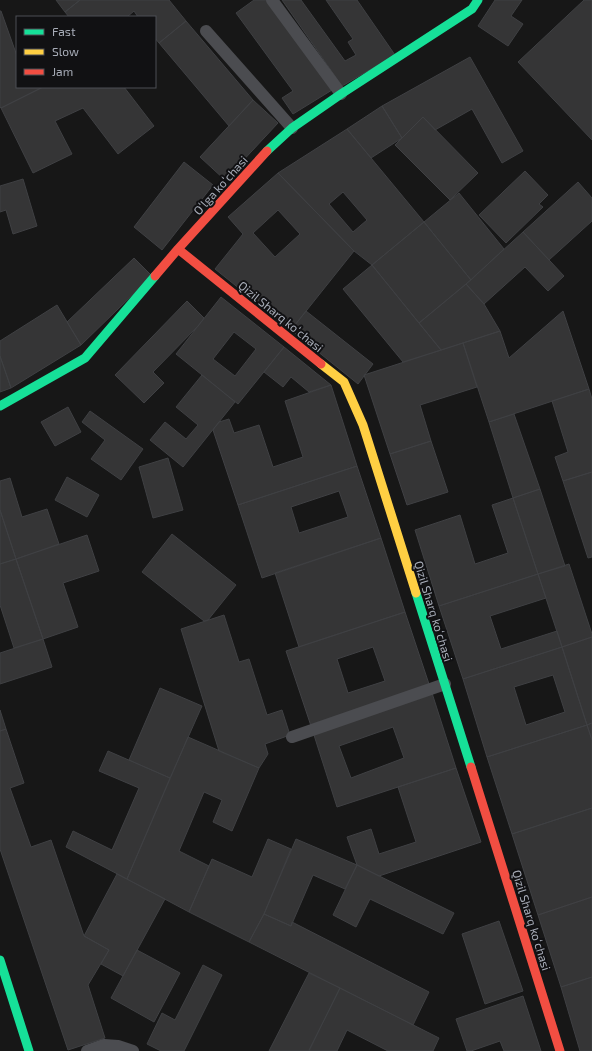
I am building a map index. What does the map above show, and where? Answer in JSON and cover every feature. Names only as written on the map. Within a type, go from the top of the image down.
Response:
[{"type":"street","name":"Oʻlga koʻchasi","points":[[0,406],[85,358],[178,249],[270,147],[292,128],[341,94],[472,9],[478,0]]},
{"type":"street","name":"Qizil Sharq koʻchasi","points":[[178,249],[344,382],[363,425],[560,1051]]},
{"type":"street","points":[[0,960],[29,1051]]},
{"type":"lane","points":[[272,0],[341,94]]},
{"type":"lane","points":[[206,31],[292,128]]},
{"type":"lane","points":[[292,737],[445,684]]},
{"type":"lane","points":[[87,1051],[104,1045],[118,1046],[133,1051]]},
{"type":"building","points":[[56,0],[80,0],[65,12]]},
{"type":"building","points":[[80,0],[169,0],[186,21],[159,43],[156,39],[156,16],[137,16],[134,11],[128,16],[68,16],[65,12]]},
{"type":"building","points":[[254,0],[267,0],[332,90],[293,114],[282,98],[293,91],[236,13]]},
{"type":"building","points":[[282,0],[301,0],[345,61],[356,55],[348,42],[353,39],[326,0],[357,0],[395,55],[342,86]]},
{"type":"building","points":[[495,0],[522,0],[511,16],[523,24],[508,46],[478,26]]},
{"type":"building","points":[[584,0],[592,0],[592,140],[518,62]]},
{"type":"building","points":[[1,11],[16,53],[16,88],[41,88],[1,108]]},
{"type":"building","points":[[186,21],[253,100],[229,126],[159,43]]},
{"type":"building","points":[[470,57],[523,151],[502,163],[472,109],[435,130],[423,117],[402,138],[382,106]]},
{"type":"building","points":[[41,88],[125,88],[154,126],[118,154],[83,108],[55,121],[72,154],[33,173],[1,108]]},
{"type":"building","points":[[253,100],[278,123],[225,180],[200,157]]},
{"type":"building","points":[[382,106],[402,138],[371,158],[347,129]]},
{"type":"building","points":[[423,117],[478,173],[450,200],[395,145]]},
{"type":"building","points":[[347,129],[424,222],[372,265],[354,251],[278,173]],"holes":[[[343,192],[367,220],[353,232],[329,204]]]},
{"type":"building","points":[[184,162],[213,185],[162,250],[134,227]]},
{"type":"building","points":[[525,171],[548,195],[539,204],[543,207],[506,243],[479,215]]},
{"type":"building","points":[[278,173],[354,251],[291,330],[215,269],[243,234],[228,217]],"holes":[[[278,210],[300,234],[275,257],[253,233]]]},
{"type":"building","points":[[23,179],[37,226],[13,234],[6,210],[0,212],[0,186]]},
{"type":"building","points":[[578,182],[592,198],[592,221],[549,260],[523,232]]},
{"type":"building","points":[[459,193],[504,249],[471,280],[424,222]]},
{"type":"building","points":[[424,222],[471,280],[419,323],[372,265]]},
{"type":"building","points":[[523,232],[564,276],[548,291],[525,267],[484,304],[466,284]]},
{"type":"building","points":[[134,258],[152,276],[81,345],[67,322]]},
{"type":"building","points":[[372,265],[441,350],[403,362],[343,289]]},
{"type":"building","points":[[466,284],[484,304],[500,331],[441,350],[419,323]]},
{"type":"building","points":[[221,297],[284,347],[238,404],[176,354]],"holes":[[[234,332],[256,349],[235,376],[213,359]]]},
{"type":"building","points":[[187,301],[204,318],[153,372],[164,383],[144,403],[115,375]]},
{"type":"building","points":[[57,305],[81,345],[11,388],[0,356],[0,341]]},
{"type":"building","points":[[306,311],[373,364],[358,384],[291,330]]},
{"type":"building","points":[[563,311],[589,389],[489,422],[463,343],[500,331],[509,358]]},
{"type":"building","points":[[463,343],[477,387],[420,405],[431,441],[390,454],[364,375]]},
{"type":"building","points":[[284,347],[331,385],[309,392],[291,377],[283,387],[264,372]]},
{"type":"building","points":[[0,356],[11,388],[0,392]]},
{"type":"building","points":[[202,375],[235,402],[183,467],[150,440],[165,422],[186,439],[198,425],[176,407]]},
{"type":"building","points":[[331,385],[357,466],[238,505],[213,430],[219,422],[229,419],[234,433],[259,425],[273,467],[303,457],[285,401]]},
{"type":"building","points":[[589,389],[592,399],[592,472],[563,481],[555,457],[568,452],[552,401]]},
{"type":"building","points":[[68,407],[81,432],[55,446],[41,422]]},
{"type":"building","points":[[90,411],[143,449],[121,480],[91,459],[105,440],[82,422]]},
{"type":"building","points":[[514,414],[540,489],[513,498],[489,422]]},
{"type":"building","points":[[431,441],[448,492],[407,505],[390,454]]},
{"type":"building","points":[[168,458],[183,510],[153,518],[139,467]]},
{"type":"building","points":[[357,466],[381,538],[262,578],[238,505]],"holes":[[[339,491],[348,517],[299,533],[291,507]]]},
{"type":"building","points":[[592,472],[592,557],[588,558],[563,481]]},
{"type":"building","points":[[67,477],[99,495],[87,517],[55,500]]},
{"type":"building","points":[[10,478],[22,517],[47,509],[59,544],[16,559],[0,510],[0,481]]},
{"type":"building","points":[[540,489],[565,566],[538,574],[513,498]]},
{"type":"building","points":[[513,498],[538,574],[439,606],[415,530],[460,515],[475,564],[508,553],[492,505]]},
{"type":"building","points":[[0,510],[16,559],[0,564]]},
{"type":"building","points":[[172,534],[236,585],[208,620],[204,621],[142,572]]},
{"type":"building","points":[[87,535],[99,571],[63,583],[78,627],[43,639],[16,559]]},
{"type":"building","points":[[381,538],[405,612],[299,647],[275,573]]},
{"type":"building","points":[[16,559],[43,639],[14,648],[0,605],[0,564]]},
{"type":"building","points":[[569,564],[592,637],[562,647],[538,574]]},
{"type":"building","points":[[538,574],[546,598],[490,616],[501,649],[557,631],[562,647],[463,679],[439,606]]},
{"type":"building","points":[[405,612],[432,693],[313,732],[286,651]],"holes":[[[373,647],[385,681],[348,693],[337,659]]]},
{"type":"building","points":[[224,615],[239,662],[249,659],[267,715],[282,710],[290,735],[265,744],[268,754],[259,768],[219,751],[181,629]]},
{"type":"building","points":[[592,637],[592,723],[587,725],[562,647]]},
{"type":"building","points":[[43,639],[52,667],[0,684],[0,653]]},
{"type":"building","points":[[562,647],[587,725],[487,757],[463,679]],"holes":[[[553,675],[565,712],[526,725],[514,687]]]},
{"type":"building","points":[[160,688],[202,706],[170,778],[129,760]]},
{"type":"building","points":[[432,693],[456,768],[337,807],[313,732]],"holes":[[[393,727],[404,758],[351,778],[339,746]]]},
{"type":"building","points":[[0,710],[6,729],[0,731]]},
{"type":"building","points":[[592,723],[592,740],[587,725]]},
{"type":"building","points":[[587,725],[592,740],[592,808],[512,834],[487,757]]},
{"type":"building","points":[[6,729],[24,783],[10,788],[31,847],[51,840],[84,936],[109,950],[88,985],[105,1038],[68,1050],[0,849],[0,731]]},
{"type":"building","points":[[188,737],[259,768],[232,831],[213,822],[222,800],[204,792],[179,851],[209,866],[189,912],[127,879]]},
{"type":"building","points":[[108,751],[170,778],[127,879],[66,847],[73,831],[112,850],[139,788],[99,771]]},
{"type":"building","points":[[456,768],[481,842],[379,876],[357,865],[347,837],[371,829],[379,854],[416,842],[398,787]]},
{"type":"building","points":[[592,808],[592,897],[538,915],[512,834]]},
{"type":"building","points":[[268,839],[291,849],[264,914],[249,942],[189,912],[212,859],[252,877]]},
{"type":"building","points":[[296,839],[357,865],[345,889],[313,875],[291,926],[264,914]]},
{"type":"building","points":[[357,865],[454,913],[443,934],[370,899],[356,927],[333,915]]},
{"type":"building","points":[[117,874],[165,899],[123,976],[101,964],[109,950],[84,936]]},
{"type":"building","points":[[592,897],[592,977],[561,987],[538,915]]},
{"type":"building","points":[[264,914],[291,926],[292,922],[429,992],[413,1025],[249,942]]},
{"type":"building","points":[[499,921],[523,991],[485,1004],[462,934]]},
{"type":"building","points":[[137,950],[180,973],[154,1022],[111,998]]},
{"type":"building","points":[[203,965],[222,975],[184,1051],[161,1051],[147,1044],[162,1013],[175,1020]]},
{"type":"building","points":[[309,973],[340,988],[309,1051],[269,1051]]},
{"type":"building","points":[[592,977],[592,1051],[580,1051],[561,987]]},
{"type":"building","points":[[340,988],[439,1038],[433,1051],[388,1051],[347,1030],[337,1051],[309,1050]]},
{"type":"building","points":[[523,996],[541,1051],[504,1051],[500,1041],[467,1051],[456,1019]]},
{"type":"traffic: fast","points":[[267,151],[292,128],[341,94],[472,9],[478,0]]},
{"type":"traffic: fast","points":[[0,406],[85,358],[155,276]]},
{"type":"traffic: fast","points":[[416,593],[471,767]]},
{"type":"traffic: fast","points":[[0,960],[29,1051]]},
{"type":"traffic: slow","points":[[321,364],[344,382],[363,425],[416,593]]},
{"type":"traffic: jam","points":[[155,276],[267,151]]},
{"type":"traffic: jam","points":[[178,249],[321,364]]},
{"type":"traffic: jam","points":[[471,767],[560,1051]]}]
